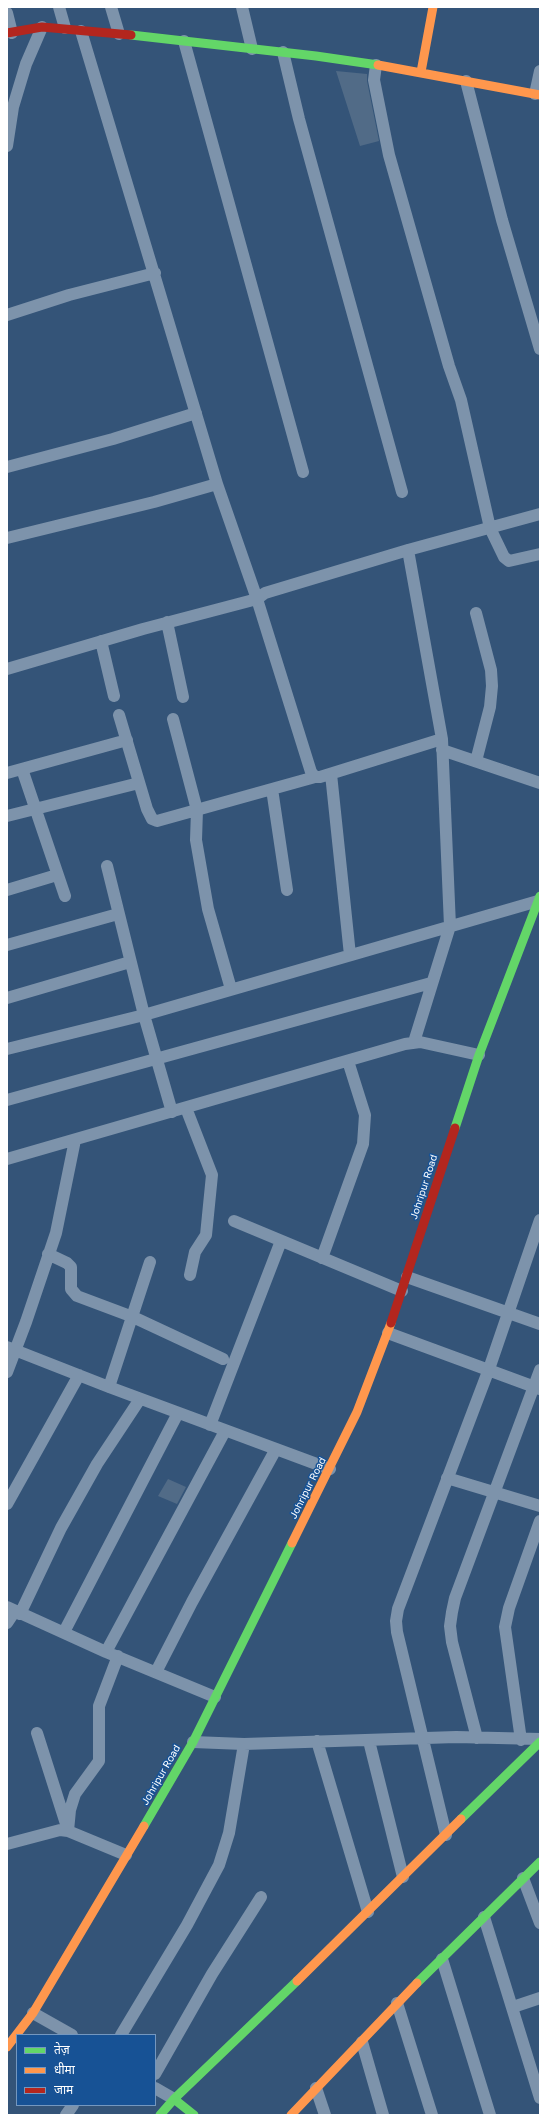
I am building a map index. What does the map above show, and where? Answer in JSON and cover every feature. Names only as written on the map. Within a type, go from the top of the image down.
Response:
[{"type":"street","points":[[59,7],[65,28]]},
{"type":"street","points":[[112,7],[119,34]]},
{"type":"street","points":[[242,7],[252,49]]},
{"type":"street","points":[[421,72],[434,7]]},
{"type":"street","points":[[7,13],[10,33],[42,27],[65,28],[81,31],[283,52],[421,72],[538,94],[540,71]]},
{"type":"street","points":[[7,146],[13,107],[26,64],[42,27]]},
{"type":"street","points":[[81,31],[155,273],[217,484],[257,599],[311,772],[315,777]]},
{"type":"street","points":[[184,41],[303,472]]},
{"type":"street","points":[[283,52],[299,119],[402,492]]},
{"type":"street","points":[[376,65],[374,80],[389,155],[449,366],[461,400],[490,528],[504,557],[509,561],[540,554]]},
{"type":"street","points":[[466,81],[502,220],[540,349]]},
{"type":"street","points":[[7,315],[68,295],[155,273]]},
{"type":"street","points":[[7,467],[113,439],[196,413]]},
{"type":"street","points":[[7,538],[154,502],[217,484]]},
{"type":"street","points":[[7,669],[167,622],[257,599],[265,593],[408,550],[540,514]]},
{"type":"street","points":[[408,550],[442,744],[450,926],[414,1042]]},
{"type":"street","points":[[476,613],[491,670],[492,686],[490,707],[476,761]]},
{"type":"street","points":[[167,622],[183,697]]},
{"type":"street","points":[[101,641],[114,696]]},
{"type":"street","points":[[119,715],[147,809],[152,819],[163,820],[315,777],[442,744],[476,761],[540,783]]},
{"type":"street","points":[[173,719],[197,810],[196,840],[203,889],[232,989]]},
{"type":"street","points":[[7,773],[127,740]]},
{"type":"street","points":[[22,769],[65,896]]},
{"type":"street","points":[[331,774],[350,955]]},
{"type":"street","points":[[7,816],[139,783]]},
{"type":"street","points":[[272,789],[287,890]]},
{"type":"street","points":[[107,866],[130,962],[156,1060],[172,1112]]},
{"type":"street","points":[[7,890],[58,875]]},
{"type":"street","points":[[7,1049],[144,1014],[450,926],[539,898]]},
{"type":"street","name":"Johripur Road","points":[[17,2034],[33,2013],[193,1742],[357,1412],[388,1333],[479,1054],[539,898]]},
{"type":"street","points":[[7,945],[118,914]]},
{"type":"street","points":[[7,998],[130,962]]},
{"type":"street","points":[[7,1100],[431,984]]},
{"type":"street","points":[[7,1159],[414,1042],[479,1054]]},
{"type":"street","points":[[322,1258],[363,1144],[365,1115],[348,1061]]},
{"type":"street","points":[[186,1108],[212,1175],[206,1235],[195,1252],[190,1275]]},
{"type":"street","points":[[7,1372],[12,1349],[48,1254],[62,1206],[74,1140]]},
{"type":"street","points":[[446,1835],[422,1739],[396,1621],[398,1609],[488,1369],[540,1220]]},
{"type":"street","points":[[234,1221],[402,1291]]},
{"type":"street","points":[[210,1425],[281,1241]]},
{"type":"street","points":[[48,1254],[67,1263],[71,1267],[71,1289],[77,1296],[133,1317],[223,1359]]},
{"type":"street","points":[[109,1387],[150,1262]]},
{"type":"street","points":[[406,1277],[540,1324]]},
{"type":"street","points":[[388,1333],[537,1388]]},
{"type":"street","points":[[12,1349],[140,1399],[330,1469]]},
{"type":"street","points":[[477,1738],[452,1642],[450,1626],[455,1598],[494,1493],[537,1388],[540,1370]]},
{"type":"street","points":[[7,1504],[79,1375]]},
{"type":"street","points":[[7,1623],[96,1464],[140,1399]]},
{"type":"street","points":[[64,1632],[178,1413]]},
{"type":"street","points":[[106,1652],[225,1431]]},
{"type":"street","points":[[156,1672],[192,1602],[276,1449]]},
{"type":"street","points":[[448,1478],[540,1506]]},
{"type":"street","points":[[521,1740],[505,1627],[509,1608],[540,1521]]},
{"type":"street","points":[[14,1610],[106,1652],[215,1696]]},
{"type":"street","points":[[68,1831],[70,1810],[75,1794],[99,1761],[99,1706],[118,1656]]},
{"type":"street","points":[[37,1733],[68,1831]]},
{"type":"street","points":[[193,1742],[244,1744],[477,1738],[540,1740]]},
{"type":"street","points":[[160,2115],[368,1912],[540,1740]]},
{"type":"street","points":[[317,1741],[368,1912]]},
{"type":"street","points":[[370,1741],[403,1877]]},
{"type":"street","points":[[121,2034],[186,1925],[219,1865],[229,1833],[244,1744]]},
{"type":"street","points":[[7,1844],[50,1831],[68,1831],[126,1855]]},
{"type":"street","points":[[291,2115],[362,2042],[397,2003],[522,1878],[540,1862]]},
{"type":"street","points":[[522,1878],[540,1923]]},
{"type":"street","points":[[156,2072],[212,1974],[261,1897]]},
{"type":"street","points":[[484,1917],[540,2098]]},
{"type":"street","points":[[442,1959],[490,2115]]},
{"type":"street","points":[[513,2007],[540,1998]]},
{"type":"street","points":[[397,2003],[432,2115]]},
{"type":"street","points":[[33,2013],[70,2034]]},
{"type":"street","name":"Johripur Road","points":[[7,2047],[16,2035]]},
{"type":"street","points":[[362,2042],[383,2115]]},
{"type":"street","points":[[316,2088],[325,2115]]},
{"type":"street","points":[[156,2089],[194,2115]]},
{"type":"street","points":[[66,2115],[72,2106]]},
{"type":"building","points":[[336,71],[367,74],[367,81],[379,141],[360,146]]},
{"type":"building","points":[[168,1479],[186,1487],[177,1504],[158,1496]]},
{"type":"traffic: fast","points":[[131,35],[316,56],[378,65]]},
{"type":"traffic: fast","points":[[455,1128],[479,1055],[540,896]]},
{"type":"traffic: fast","points":[[144,1826],[193,1742],[292,1543]]},
{"type":"traffic: fast","points":[[461,1819],[540,1742]]},
{"type":"traffic: fast","points":[[417,1983],[540,1862]]},
{"type":"traffic: fast","points":[[160,2115],[174,2099],[297,1981]]},
{"type":"traffic: fast","points":[[174,2099],[194,2115]]},
{"type":"traffic: slow","points":[[421,72],[433,7]]},
{"type":"traffic: slow","points":[[378,65],[540,95]]},
{"type":"traffic: slow","points":[[292,1543],[357,1412],[391,1323]]},
{"type":"traffic: slow","points":[[297,1981],[461,1819]]},
{"type":"traffic: slow","points":[[17,2034],[33,2013],[144,1826]]},
{"type":"traffic: slow","points":[[291,2115],[417,1983]]},
{"type":"traffic: slow","points":[[7,2047],[16,2035]]},
{"type":"traffic: jam","points":[[7,33],[42,27],[131,35]]},
{"type":"traffic: jam","points":[[391,1323],[455,1128]]}]
